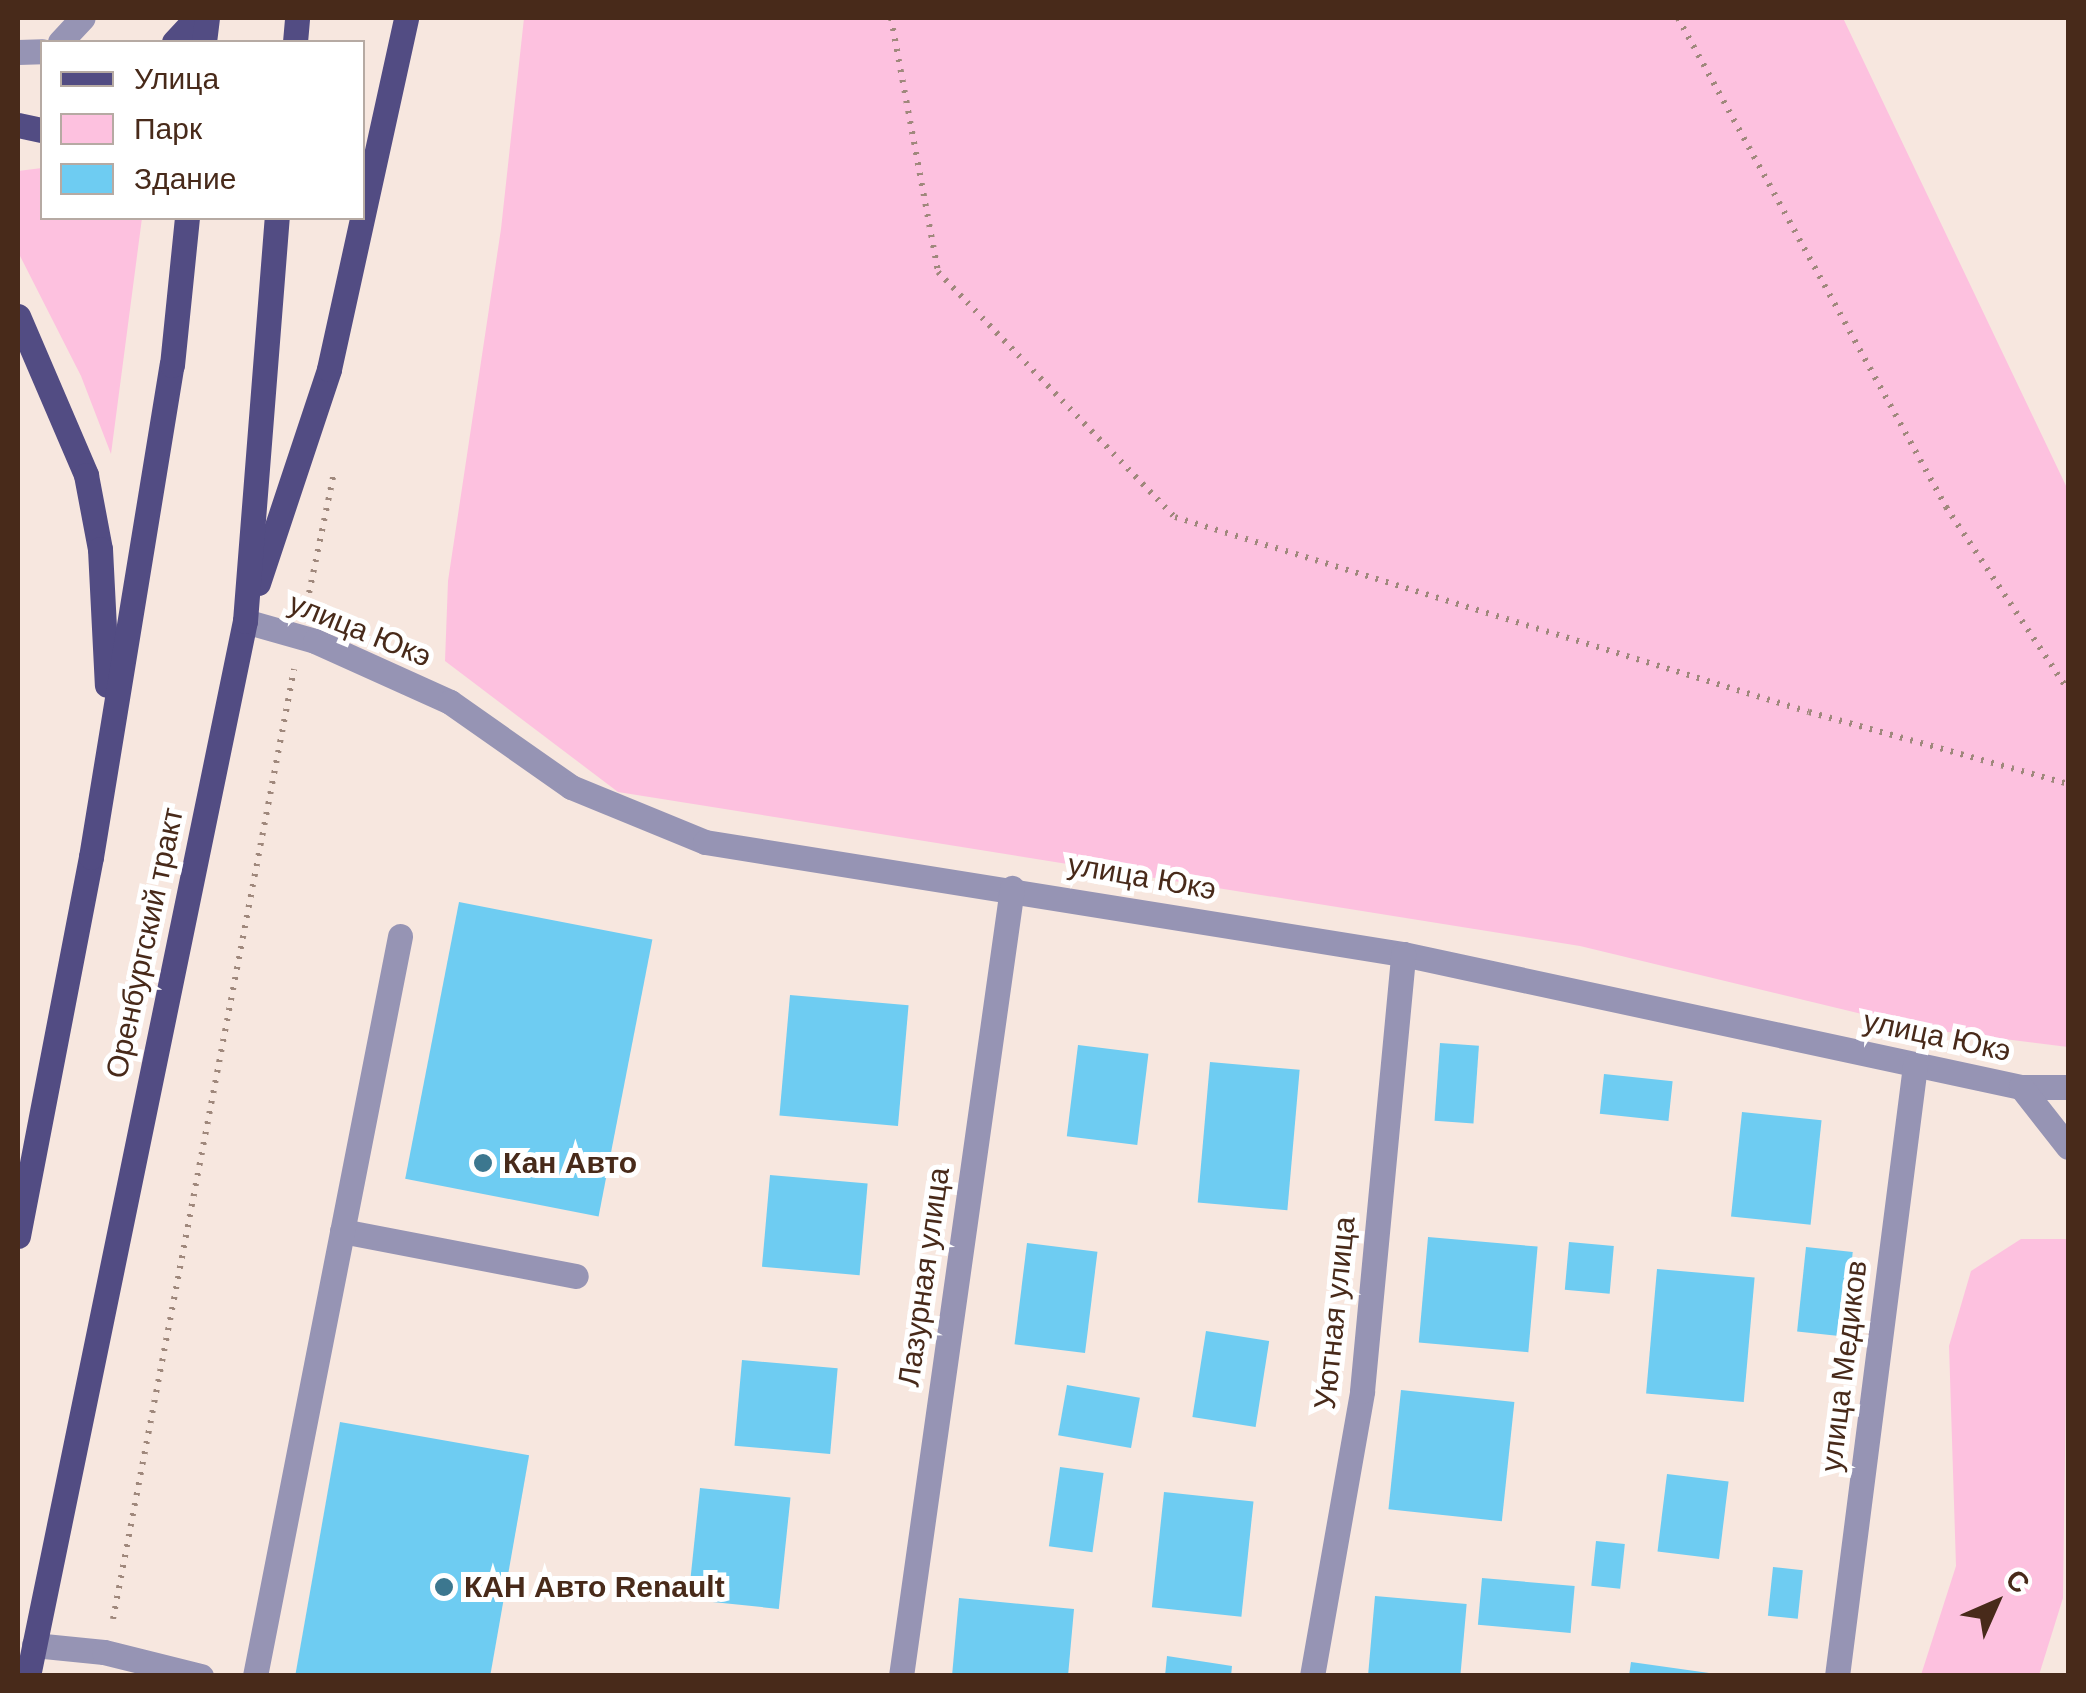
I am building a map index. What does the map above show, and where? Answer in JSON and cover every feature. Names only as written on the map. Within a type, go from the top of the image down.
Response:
[{"type":"main road","points":[[176,40],[196,18]]},
{"type":"main road","points":[[365,205],[406,18]]},
{"type":"main road","points":[[18,1236],[106,767],[172,364],[187,220]]},
{"type":"main road","name":"Оренбургский тракт","points":[[28,1676],[245,620],[277,220]]},
{"type":"main road","points":[[245,620],[329,369],[362,220]]},
{"type":"main road","points":[[18,316],[86,475],[102,567],[106,767]]},
{"type":"street","points":[[62,40],[82,18]]},
{"type":"street","name":"улица Юкэ","points":[[245,620],[300,636],[450,702],[571,786],[705,842],[1012,888],[1403,954],[2020,1087],[2068,1086]]},
{"type":"street","name":"Лазурная улица","points":[[900,1676],[1012,888]]},
{"type":"street","points":[[255,1676],[400,936]]},
{"type":"street","name":"Уютная улица","points":[[1312,1676],[1362,1391],[1403,954]]},
{"type":"street","name":"улица Медиков","points":[[1837,1676],[1916,1065]]},
{"type":"street","points":[[2020,1087],[2068,1146]]},
{"type":"street","points":[[342,1230],[576,1276]]},
{"type":"street","points":[[34,1645],[104,1652],[201,1676]]},
{"type":"path","points":[[891,18],[938,272],[1174,517],[1809,712],[2068,784]]},
{"type":"path","points":[[1678,18],[1946,507],[2068,690]]},
{"type":"path","points":[[104,1652],[336,461]]},
{"type":"green space","points":[[524,18],[1843,18],[2068,490],[2068,1047],[1924,1029],[1580,946],[618,792],[445,661],[448,581],[501,229]]},
{"type":"green space","points":[[40,168],[40,220],[142,220],[111,454],[81,376],[18,252],[18,171]]},
{"type":"green space","points":[[2021,1239],[2068,1239],[2063,1598],[2039,1675],[1921,1675],[1956,1566],[1949,1346],[1971,1271]]},
{"type":"building","points":[[459,902],[652,940],[599,1216],[405,1179]]},
{"type":"building","points":[[790,995],[909,1005],[898,1126],[779,1116]]},
{"type":"building","points":[[1440,1043],[1479,1046],[1473,1124],[1435,1121]]},
{"type":"building","points":[[1078,1045],[1148,1054],[1137,1145],[1067,1136]]},
{"type":"building","points":[[1210,1062],[1300,1070],[1287,1210],[1198,1202]]},
{"type":"building","points":[[1604,1074],[1673,1081],[1668,1121],[1600,1114]]},
{"type":"building","points":[[1742,1112],[1822,1120],[1811,1225],[1731,1216]]},
{"type":"building","points":[[770,1175],[868,1184],[860,1275],[762,1267]]},
{"type":"building","points":[[1428,1237],[1538,1247],[1528,1352],[1419,1343]]},
{"type":"building","points":[[1569,1242],[1614,1246],[1610,1294],[1565,1290]]},
{"type":"building","points":[[1027,1243],[1097,1252],[1085,1353],[1015,1344]]},
{"type":"building","points":[[1806,1247],[1853,1252],[1844,1336],[1797,1332]]},
{"type":"building","points":[[1657,1269],[1755,1278],[1744,1402],[1646,1394]]},
{"type":"building","points":[[1206,1331],[1269,1341],[1256,1427],[1192,1417]]},
{"type":"building","points":[[742,1360],[838,1368],[830,1454],[735,1446]]},
{"type":"building","points":[[1067,1385],[1140,1398],[1131,1448],[1058,1435]]},
{"type":"building","points":[[1401,1390],[1514,1402],[1502,1521],[1388,1509]]},
{"type":"building","points":[[340,1422],[529,1455],[490,1676],[295,1676]]},
{"type":"building","points":[[1060,1467],[1104,1473],[1092,1552],[1049,1546]]},
{"type":"building","points":[[1667,1474],[1729,1482],[1719,1559],[1657,1551]]},
{"type":"building","points":[[700,1488],[791,1498],[779,1609],[688,1599]]},
{"type":"building","points":[[1164,1492],[1254,1501],[1241,1617],[1152,1607]]},
{"type":"building","points":[[1596,1541],[1625,1544],[1620,1589],[1591,1586]]},
{"type":"building","points":[[1773,1567],[1803,1570],[1798,1619],[1768,1616]]},
{"type":"building","points":[[1482,1578],[1575,1586],[1571,1633],[1478,1625]]},
{"type":"building","points":[[1375,1596],[1467,1604],[1460,1676],[1368,1676]]},
{"type":"building","points":[[959,1598],[1074,1609],[1068,1676],[952,1676]]},
{"type":"building","points":[[1167,1656],[1232,1666],[1231,1676],[1165,1676]]},
{"type":"building","points":[[1631,1662],[1709,1673],[1709,1676],[1629,1676]]},
{"type":"place","name":"Кан Авто","points":[[483,1163]]},
{"type":"place","name":"КАН Авто Renault","points":[[444,1587]]}]
